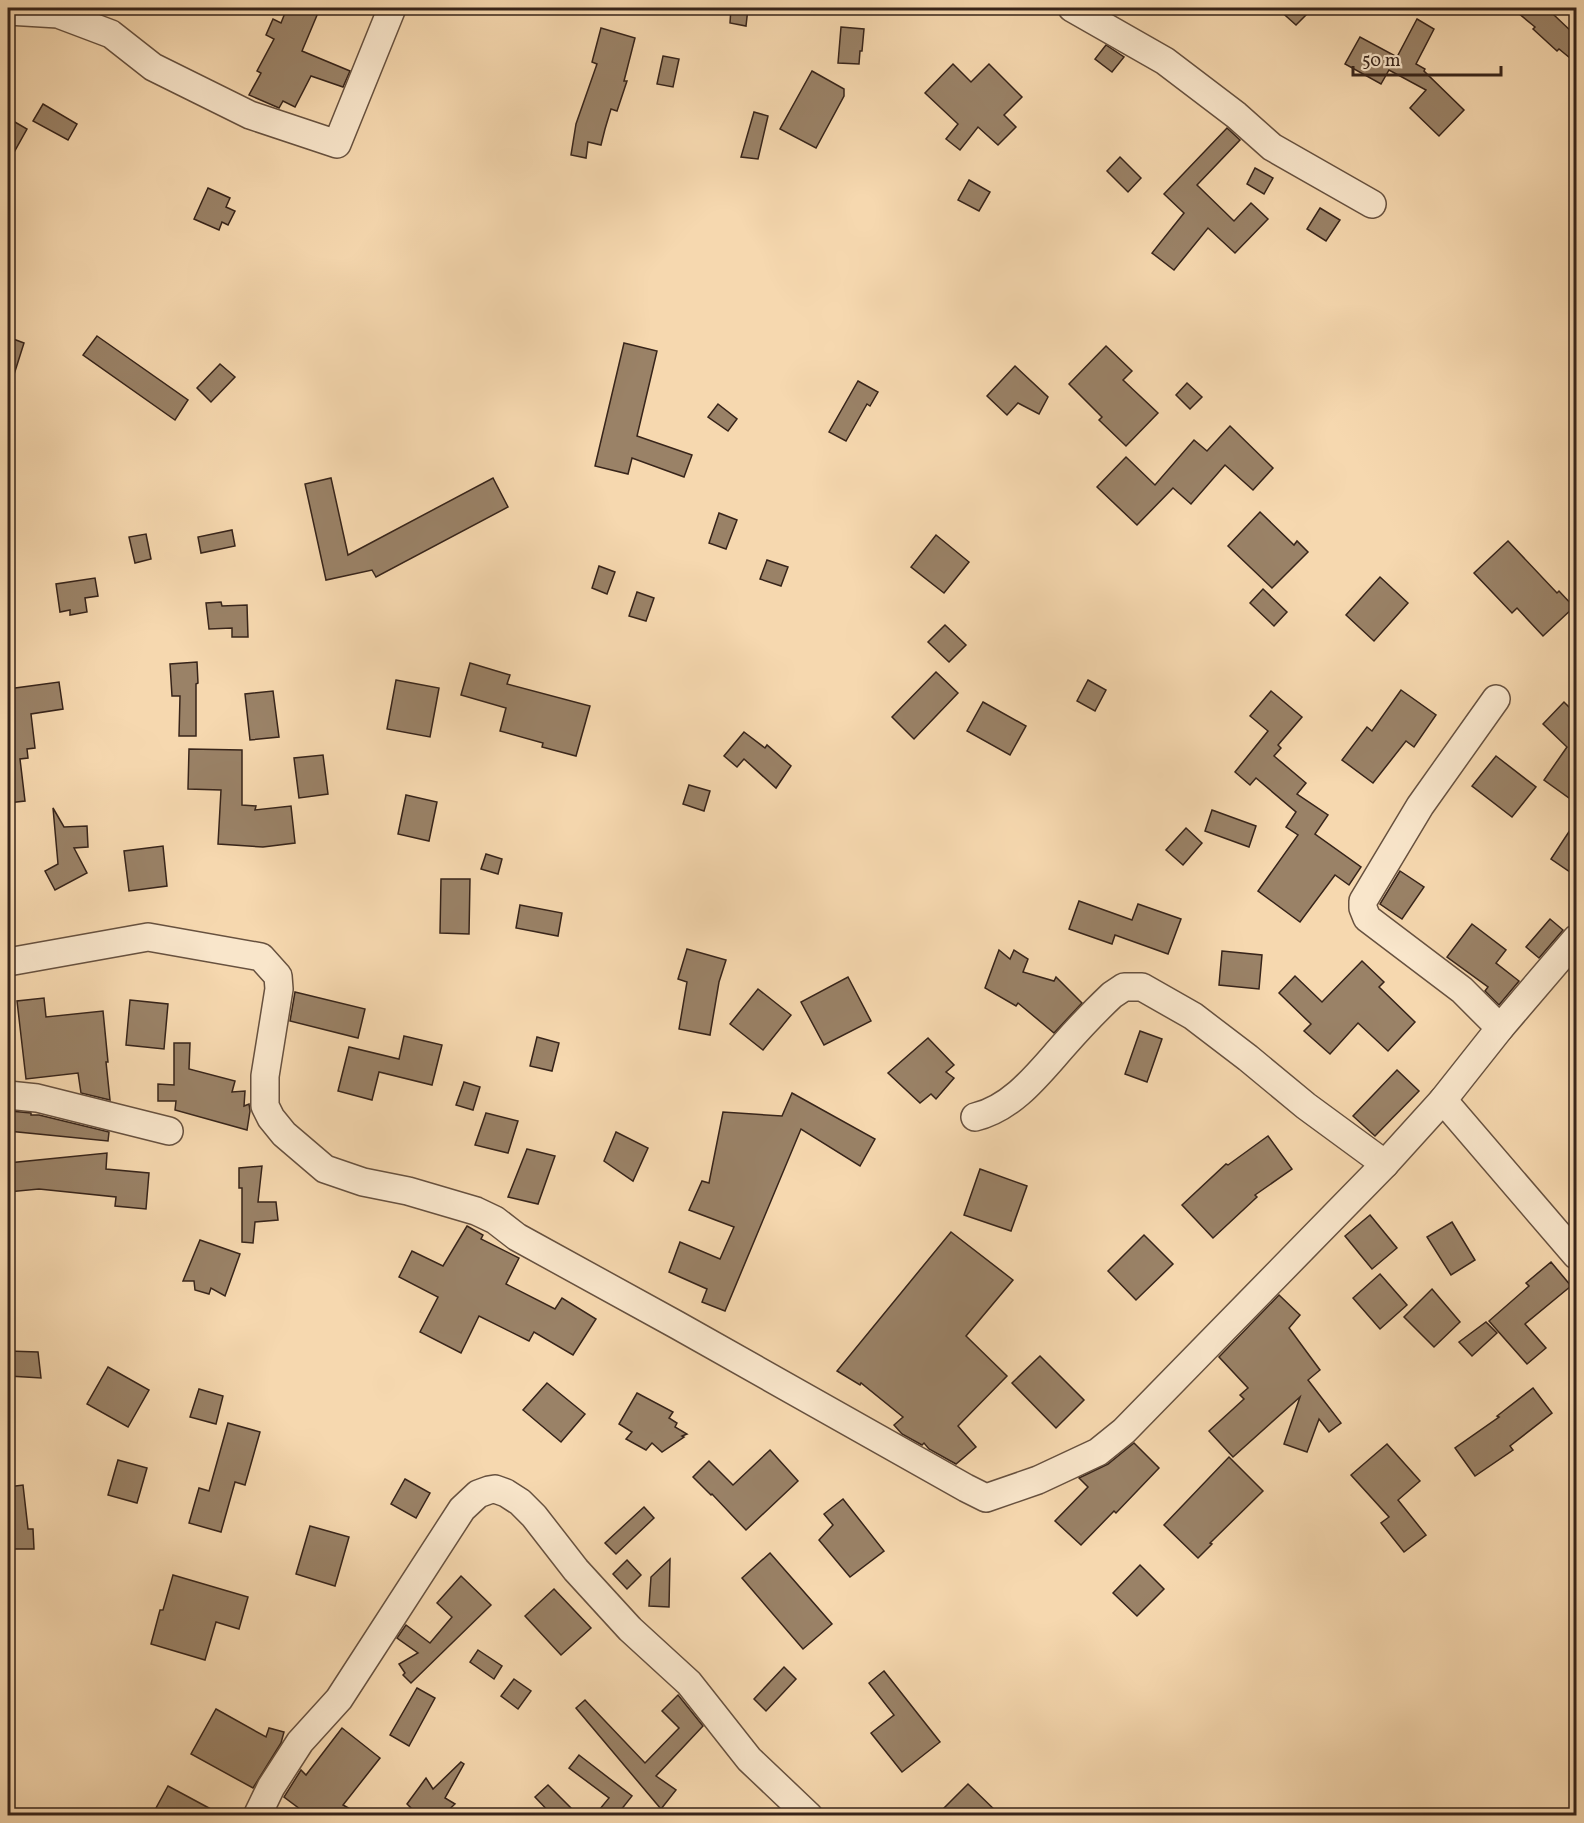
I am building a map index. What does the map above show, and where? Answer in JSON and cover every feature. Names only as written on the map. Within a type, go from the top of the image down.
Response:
[{"type":"street","points":[[8,11],[58,14],[111,34],[153,67],[250,115],[336,144],[392,8]]},
{"type":"street","points":[[1072,8],[1166,61],[1236,115],[1272,147],[1372,204]]},
{"type":"street","points":[[1496,699],[1420,806],[1363,901],[1363,908],[1366,918],[1462,990],[1500,1028]]},
{"type":"street","points":[[8,962],[148,937],[261,957],[278,976],[279,989],[265,1076],[266,1106],[271,1118],[284,1134],[325,1169],[363,1182],[408,1191],[466,1208],[495,1220],[517,1238],[986,1498],[1038,1479],[1098,1452],[1124,1431],[1385,1164],[1443,1100],[1500,1028],[1576,939]]},
{"type":"street","points":[[975,1117],[994,1110],[1023,1090],[1106,1000],[1119,989],[1132,985],[1142,987],[1192,1016],[1306,1106],[1385,1164]]},
{"type":"street","points":[[8,1095],[38,1098],[169,1131]]},
{"type":"street","points":[[1443,1100],[1576,1255]]},
{"type":"street","points":[[257,1815],[271,1787],[300,1742],[339,1699],[462,1509],[478,1494],[495,1489],[512,1495],[534,1516],[576,1570],[630,1629],[689,1683],[749,1759],[810,1815]]},
{"type":"building","points":[[287,8],[320,8],[302,51],[350,71],[343,87],[311,76],[295,107],[283,101],[279,108],[249,95],[261,73],[257,71],[274,39],[266,35],[273,19],[281,23]]},
{"type":"building","points":[[731,8],[748,8],[746,26],[730,23]]},
{"type":"building","points":[[1277,8],[1313,8],[1296,25]]},
{"type":"building","points":[[1512,8],[1560,8],[1554,15],[1573,33],[1570,37],[1576,43],[1576,63],[1559,49],[1557,51],[1533,29],[1535,27]]},
{"type":"building","points":[[1417,19],[1434,29],[1416,64],[1425,69],[1424,71],[1464,110],[1439,136],[1410,108],[1426,90],[1389,70],[1381,84],[1345,64],[1360,37],[1397,57]]},
{"type":"building","points":[[841,27],[864,29],[859,64],[838,63]]},
{"type":"building","points":[[601,28],[635,38],[624,81],[627,81],[617,111],[611,109],[601,145],[588,142],[586,158],[571,155],[576,124],[597,64],[592,62]]},
{"type":"building","points":[[1106,45],[1124,57],[1112,72],[1095,59]]},
{"type":"building","points":[[663,56],[679,59],[673,87],[657,84]]},
{"type":"building","points":[[953,64],[971,82],[989,64],[1022,97],[1004,115],[1016,127],[998,145],[978,127],[960,150],[946,139],[958,124],[925,93]]},
{"type":"building","points":[[812,71],[844,89],[844,96],[816,148],[780,129]]},
{"type":"building","points":[[43,104],[77,124],[68,140],[33,121]]},
{"type":"building","points":[[754,112],[768,116],[758,159],[741,157]]},
{"type":"building","points":[[8,118],[27,129],[8,163]]},
{"type":"building","points":[[1227,128],[1240,140],[1197,185],[1234,221],[1251,203],[1268,219],[1235,253],[1208,228],[1174,270],[1152,253],[1184,213],[1164,194]]},
{"type":"building","points":[[1120,157],[1141,178],[1128,192],[1107,171]]},
{"type":"building","points":[[1255,168],[1273,178],[1264,194],[1247,184]]},
{"type":"building","points":[[969,180],[990,192],[979,211],[958,200]]},
{"type":"building","points":[[208,188],[230,198],[226,207],[235,211],[228,225],[222,222],[219,230],[194,219]]},
{"type":"building","points":[[1320,208],[1340,220],[1326,241],[1307,229]]},
{"type":"building","points":[[97,336],[188,400],[175,420],[83,355]]},
{"type":"building","points":[[8,337],[24,343],[11,384],[8,384]]},
{"type":"building","points":[[624,343],[657,351],[637,436],[692,455],[684,477],[632,458],[628,474],[595,466]]},
{"type":"building","points":[[1106,346],[1132,371],[1123,380],[1158,413],[1126,446],[1099,420],[1102,417],[1069,384]]},
{"type":"building","points":[[220,364],[235,377],[211,402],[197,388]]},
{"type":"building","points":[[1015,366],[1048,397],[1039,414],[1018,403],[1007,415],[987,396]]},
{"type":"building","points":[[858,381],[878,392],[870,406],[867,404],[846,441],[829,432]]},
{"type":"building","points":[[1187,383],[1202,397],[1190,409],[1176,395]]},
{"type":"building","points":[[718,404],[737,419],[728,431],[708,417]]},
{"type":"building","points":[[1230,426],[1273,468],[1253,490],[1225,465],[1191,504],[1173,488],[1137,525],[1097,487],[1126,457],[1155,485],[1194,440],[1207,451]]},
{"type":"building","points":[[331,478],[348,555],[493,478],[508,507],[376,577],[372,570],[326,580],[305,484]]},
{"type":"building","points":[[1260,512],[1294,545],[1297,541],[1308,552],[1272,588],[1228,546]]},
{"type":"building","points":[[719,513],[737,520],[726,549],[709,543]]},
{"type":"building","points":[[232,530],[235,546],[201,553],[198,537]]},
{"type":"building","points":[[146,534],[151,559],[135,563],[129,537]]},
{"type":"building","points":[[936,535],[969,562],[944,593],[911,567]]},
{"type":"building","points":[[1508,541],[1557,593],[1559,591],[1574,607],[1543,636],[1517,608],[1512,613],[1474,573]]},
{"type":"building","points":[[767,560],[788,567],[781,586],[760,579]]},
{"type":"building","points":[[599,566],[615,572],[607,594],[592,588]]},
{"type":"building","points":[[1380,577],[1408,603],[1374,641],[1346,615]]},
{"type":"building","points":[[95,578],[98,596],[85,598],[87,612],[70,615],[70,610],[60,612],[56,584]]},
{"type":"building","points":[[1263,589],[1287,612],[1274,626],[1250,603]]},
{"type":"building","points":[[637,592],[654,598],[646,621],[629,616]]},
{"type":"building","points":[[221,602],[222,606],[247,605],[248,637],[232,637],[232,628],[209,629],[206,603]]},
{"type":"building","points":[[945,625],[966,645],[949,662],[928,642]]},
{"type":"building","points":[[197,662],[196,736],[179,736],[180,696],[172,696],[170,664]]},
{"type":"building","points":[[470,663],[510,675],[507,684],[590,706],[576,756],[542,747],[543,743],[500,731],[506,708],[461,695]]},
{"type":"building","points":[[936,672],[958,693],[914,739],[892,717]]},
{"type":"building","points":[[396,680],[439,688],[430,737],[387,729]]},
{"type":"building","points":[[1088,680],[1106,690],[1095,711],[1077,701]]},
{"type":"building","points":[[59,682],[63,709],[31,714],[35,748],[27,749],[28,758],[20,759],[25,801],[8,803],[8,689]]},
{"type":"building","points":[[1401,690],[1436,715],[1414,747],[1406,741],[1373,783],[1342,760],[1367,727],[1372,731]]},
{"type":"building","points":[[273,691],[279,737],[250,740],[245,694]]},
{"type":"building","points":[[1271,691],[1302,717],[1278,745],[1281,748],[1274,756],[1306,783],[1297,794],[1328,815],[1315,834],[1361,867],[1349,885],[1335,875],[1300,922],[1258,891],[1298,835],[1286,827],[1296,812],[1256,778],[1250,785],[1235,772],[1268,731],[1250,716]]},
{"type":"building","points":[[1576,698],[1576,803],[1544,780],[1567,747],[1543,724],[1564,702],[1569,707]]},
{"type":"building","points":[[983,702],[1026,726],[1010,755],[967,731]]},
{"type":"building","points":[[744,732],[765,748],[767,745],[791,766],[776,788],[744,759],[737,767],[724,756]]},
{"type":"building","points":[[189,749],[242,750],[242,805],[256,806],[255,810],[291,806],[295,843],[263,847],[218,844],[221,790],[188,789]]},
{"type":"building","points":[[323,755],[328,794],[299,798],[294,758]]},
{"type":"building","points":[[1496,756],[1536,787],[1512,817],[1472,786]]},
{"type":"building","points":[[689,785],[710,791],[704,811],[683,804]]},
{"type":"building","points":[[406,795],[437,802],[429,841],[398,834]]},
{"type":"building","points":[[53,808],[64,827],[87,826],[88,847],[74,848],[87,873],[55,890],[45,871],[58,864]]},
{"type":"building","points":[[1212,810],[1256,826],[1249,847],[1205,831]]},
{"type":"building","points":[[1576,821],[1576,876],[1551,859]]},
{"type":"building","points":[[1186,828],[1202,843],[1183,865],[1166,850]]},
{"type":"building","points":[[163,846],[167,886],[129,891],[124,851]]},
{"type":"building","points":[[486,854],[502,859],[498,874],[481,869]]},
{"type":"building","points":[[1400,871],[1424,887],[1402,919],[1380,904]]},
{"type":"building","points":[[441,879],[470,879],[469,934],[440,933]]},
{"type":"building","points":[[1079,901],[1132,920],[1138,904],[1181,919],[1168,954],[1115,935],[1112,944],[1069,929]]},
{"type":"building","points":[[520,905],[562,913],[558,936],[516,928]]},
{"type":"building","points":[[1550,919],[1563,930],[1539,958],[1526,947]]},
{"type":"building","points":[[1472,924],[1506,950],[1496,963],[1519,981],[1499,1005],[1485,991],[1488,987],[1447,957]]},
{"type":"building","points":[[687,949],[726,960],[719,982],[710,1035],[679,1029],[687,982],[678,979]]},
{"type":"building","points":[[999,950],[1010,959],[1014,950],[1028,959],[1023,972],[1054,981],[1056,977],[1082,1003],[1054,1033],[1018,1003],[1016,1006],[985,988]]},
{"type":"building","points":[[1222,951],[1262,955],[1259,989],[1219,985]]},
{"type":"building","points":[[1362,961],[1384,982],[1379,987],[1415,1022],[1388,1051],[1358,1023],[1330,1054],[1304,1031],[1311,1024],[1279,993],[1295,976],[1322,1002]]},
{"type":"building","points":[[848,977],[871,1021],[824,1045],[801,1002]]},
{"type":"building","points":[[758,989],[791,1015],[763,1050],[730,1024]]},
{"type":"building","points":[[295,992],[365,1009],[358,1038],[290,1021]]},
{"type":"building","points":[[44,998],[46,1017],[103,1011],[110,1100],[81,1093],[78,1073],[26,1079],[17,1001]]},
{"type":"building","points":[[130,1000],[168,1004],[164,1049],[126,1045]]},
{"type":"building","points":[[1140,1031],[1162,1039],[1147,1082],[1125,1074]]},
{"type":"building","points":[[404,1036],[442,1045],[432,1085],[379,1072],[372,1100],[338,1091],[349,1047],[399,1059]]},
{"type":"building","points":[[537,1037],[559,1043],[552,1071],[530,1066]]},
{"type":"building","points":[[928,1038],[954,1065],[946,1072],[954,1078],[936,1099],[931,1094],[920,1103],[888,1073]]},
{"type":"building","points":[[174,1043],[190,1043],[189,1069],[235,1081],[232,1092],[245,1091],[244,1106],[249,1104],[250,1111],[247,1130],[175,1110],[176,1101],[158,1101],[158,1084],[174,1085]]},
{"type":"building","points":[[1397,1070],[1419,1091],[1375,1136],[1353,1116]]},
{"type":"building","points":[[464,1082],[480,1087],[473,1110],[456,1105]]},
{"type":"building","points":[[792,1093],[875,1139],[860,1166],[801,1129],[725,1311],[702,1302],[707,1289],[669,1272],[680,1242],[720,1259],[734,1227],[689,1210],[702,1181],[709,1183],[723,1112],[782,1116]]},
{"type":"building","points":[[10,1111],[31,1113],[31,1115],[109,1132],[108,1141],[8,1131]]},
{"type":"building","points":[[486,1113],[518,1121],[508,1153],[475,1145]]},
{"type":"building","points":[[616,1132],[648,1148],[633,1181],[604,1161]]},
{"type":"building","points":[[1268,1136],[1292,1169],[1255,1195],[1257,1197],[1213,1238],[1182,1205],[1226,1164],[1228,1165]]},
{"type":"building","points":[[527,1149],[555,1156],[538,1204],[508,1197]]},
{"type":"building","points":[[107,1153],[106,1169],[149,1173],[146,1209],[115,1206],[116,1197],[39,1189],[8,1192],[8,1163]]},
{"type":"building","points":[[262,1166],[258,1202],[276,1202],[278,1220],[255,1222],[253,1243],[242,1242],[242,1188],[239,1188],[239,1168]]},
{"type":"building","points":[[980,1169],[1027,1186],[1011,1231],[964,1215]]},
{"type":"building","points":[[1370,1215],[1397,1248],[1372,1269],[1345,1236]]},
{"type":"building","points":[[1452,1222],[1475,1260],[1451,1275],[1427,1237]]},
{"type":"building","points":[[467,1226],[483,1235],[481,1239],[519,1258],[506,1284],[555,1309],[562,1298],[596,1319],[573,1355],[534,1332],[529,1341],[479,1316],[461,1353],[420,1332],[438,1297],[399,1277],[412,1251],[443,1266]]},
{"type":"building","points":[[951,1232],[1013,1280],[966,1336],[1007,1376],[958,1426],[976,1447],[956,1464],[929,1449],[924,1443],[922,1445],[902,1434],[894,1425],[903,1417],[861,1383],[860,1385],[837,1371]]},
{"type":"building","points":[[1144,1235],[1173,1264],[1136,1300],[1108,1271]]},
{"type":"building","points":[[200,1240],[240,1254],[225,1296],[211,1288],[209,1294],[195,1290],[194,1281],[183,1281]]},
{"type":"building","points":[[1551,1262],[1571,1286],[1525,1324],[1546,1348],[1527,1364],[1489,1321],[1529,1286],[1526,1283]]},
{"type":"building","points":[[1380,1274],[1407,1305],[1380,1329],[1353,1298]]},
{"type":"building","points":[[1432,1289],[1460,1322],[1434,1347],[1404,1317]]},
{"type":"building","points":[[1279,1295],[1300,1315],[1289,1328],[1320,1370],[1308,1380],[1341,1423],[1329,1432],[1319,1419],[1307,1452],[1284,1444],[1300,1397],[1233,1457],[1209,1431],[1244,1399],[1240,1395],[1248,1388],[1219,1357]]},
{"type":"building","points":[[1486,1322],[1497,1333],[1472,1356],[1459,1342]]},
{"type":"building","points":[[8,1351],[38,1352],[41,1378],[9,1376]]},
{"type":"building","points":[[1040,1356],[1084,1400],[1056,1428],[1012,1383]]},
{"type":"building","points":[[108,1367],[149,1390],[128,1427],[87,1404]]},
{"type":"building","points":[[547,1383],[585,1414],[561,1442],[523,1410]]},
{"type":"building","points":[[1533,1388],[1552,1413],[1510,1446],[1513,1450],[1475,1476],[1455,1448],[1499,1417],[1497,1416]]},
{"type":"building","points":[[199,1389],[223,1396],[216,1424],[190,1417]]},
{"type":"building","points":[[637,1393],[673,1412],[669,1418],[677,1423],[675,1427],[687,1434],[662,1452],[652,1443],[646,1450],[626,1439],[632,1432],[619,1424]]},
{"type":"building","points":[[228,1423],[260,1432],[245,1485],[235,1482],[221,1532],[189,1523],[199,1488],[209,1491]]},
{"type":"building","points":[[1134,1443],[1159,1468],[1116,1513],[1114,1511],[1081,1545],[1055,1521],[1088,1487],[1079,1478],[1108,1464]]},
{"type":"building","points":[[1387,1444],[1420,1481],[1398,1500],[1426,1535],[1404,1552],[1381,1523],[1389,1517],[1351,1475]]},
{"type":"building","points":[[770,1450],[798,1481],[746,1530],[693,1477],[709,1461],[733,1485]]},
{"type":"building","points":[[1229,1457],[1263,1491],[1210,1543],[1212,1544],[1198,1558],[1164,1525]]},
{"type":"building","points":[[118,1460],[147,1468],[137,1503],[108,1495]]},
{"type":"building","points":[[405,1479],[430,1493],[416,1518],[391,1504]]},
{"type":"building","points":[[23,1485],[28,1529],[33,1529],[34,1549],[8,1549],[8,1487]]},
{"type":"building","points":[[843,1499],[884,1551],[850,1577],[819,1540],[833,1525],[824,1514]]},
{"type":"building","points":[[644,1507],[654,1518],[616,1554],[605,1543]]},
{"type":"building","points":[[310,1526],[349,1537],[335,1586],[296,1574]]},
{"type":"building","points":[[770,1553],[832,1624],[803,1649],[742,1578]]},
{"type":"building","points":[[670,1559],[669,1607],[649,1606],[651,1577]]},
{"type":"building","points":[[627,1560],[641,1575],[627,1589],[613,1574]]},
{"type":"building","points":[[1140,1565],[1164,1589],[1137,1616],[1113,1593]]},
{"type":"building","points":[[173,1575],[248,1597],[239,1629],[216,1622],[205,1660],[151,1644]]},
{"type":"building","points":[[461,1576],[491,1605],[411,1683],[403,1675],[405,1673],[399,1664],[418,1653],[397,1638],[406,1625],[430,1643],[452,1617],[437,1603]]},
{"type":"building","points":[[554,1589],[591,1628],[561,1655],[525,1616]]},
{"type":"building","points":[[478,1650],[502,1666],[494,1679],[470,1662]]},
{"type":"building","points":[[784,1667],[796,1679],[766,1711],[754,1699]]},
{"type":"building","points":[[884,1671],[940,1742],[902,1772],[871,1733],[894,1715],[869,1683]]},
{"type":"building","points":[[514,1679],[531,1691],[518,1709],[501,1696]]},
{"type":"building","points":[[417,1688],[435,1698],[409,1746],[390,1735]]},
{"type":"building","points":[[678,1695],[703,1726],[656,1776],[676,1790],[661,1809],[576,1708],[585,1700],[645,1763],[679,1728],[662,1711]]},
{"type":"building","points":[[216,1709],[266,1737],[269,1728],[284,1732],[281,1743],[253,1788],[191,1754]]},
{"type":"building","points":[[342,1728],[380,1758],[343,1805],[361,1815],[308,1815],[284,1797],[301,1770],[306,1775]]},
{"type":"building","points":[[579,1755],[632,1796],[617,1815],[595,1815],[609,1798],[569,1768]]},
{"type":"building","points":[[461,1762],[464,1764],[445,1798],[455,1804],[443,1815],[418,1815],[407,1804],[426,1778],[433,1789]]},
{"type":"building","points":[[968,1784],[1000,1815],[937,1815]]},
{"type":"building","points":[[548,1785],[578,1815],[552,1815],[535,1797]]},
{"type":"building","points":[[168,1786],[222,1815],[169,1815],[156,1808]]}]
